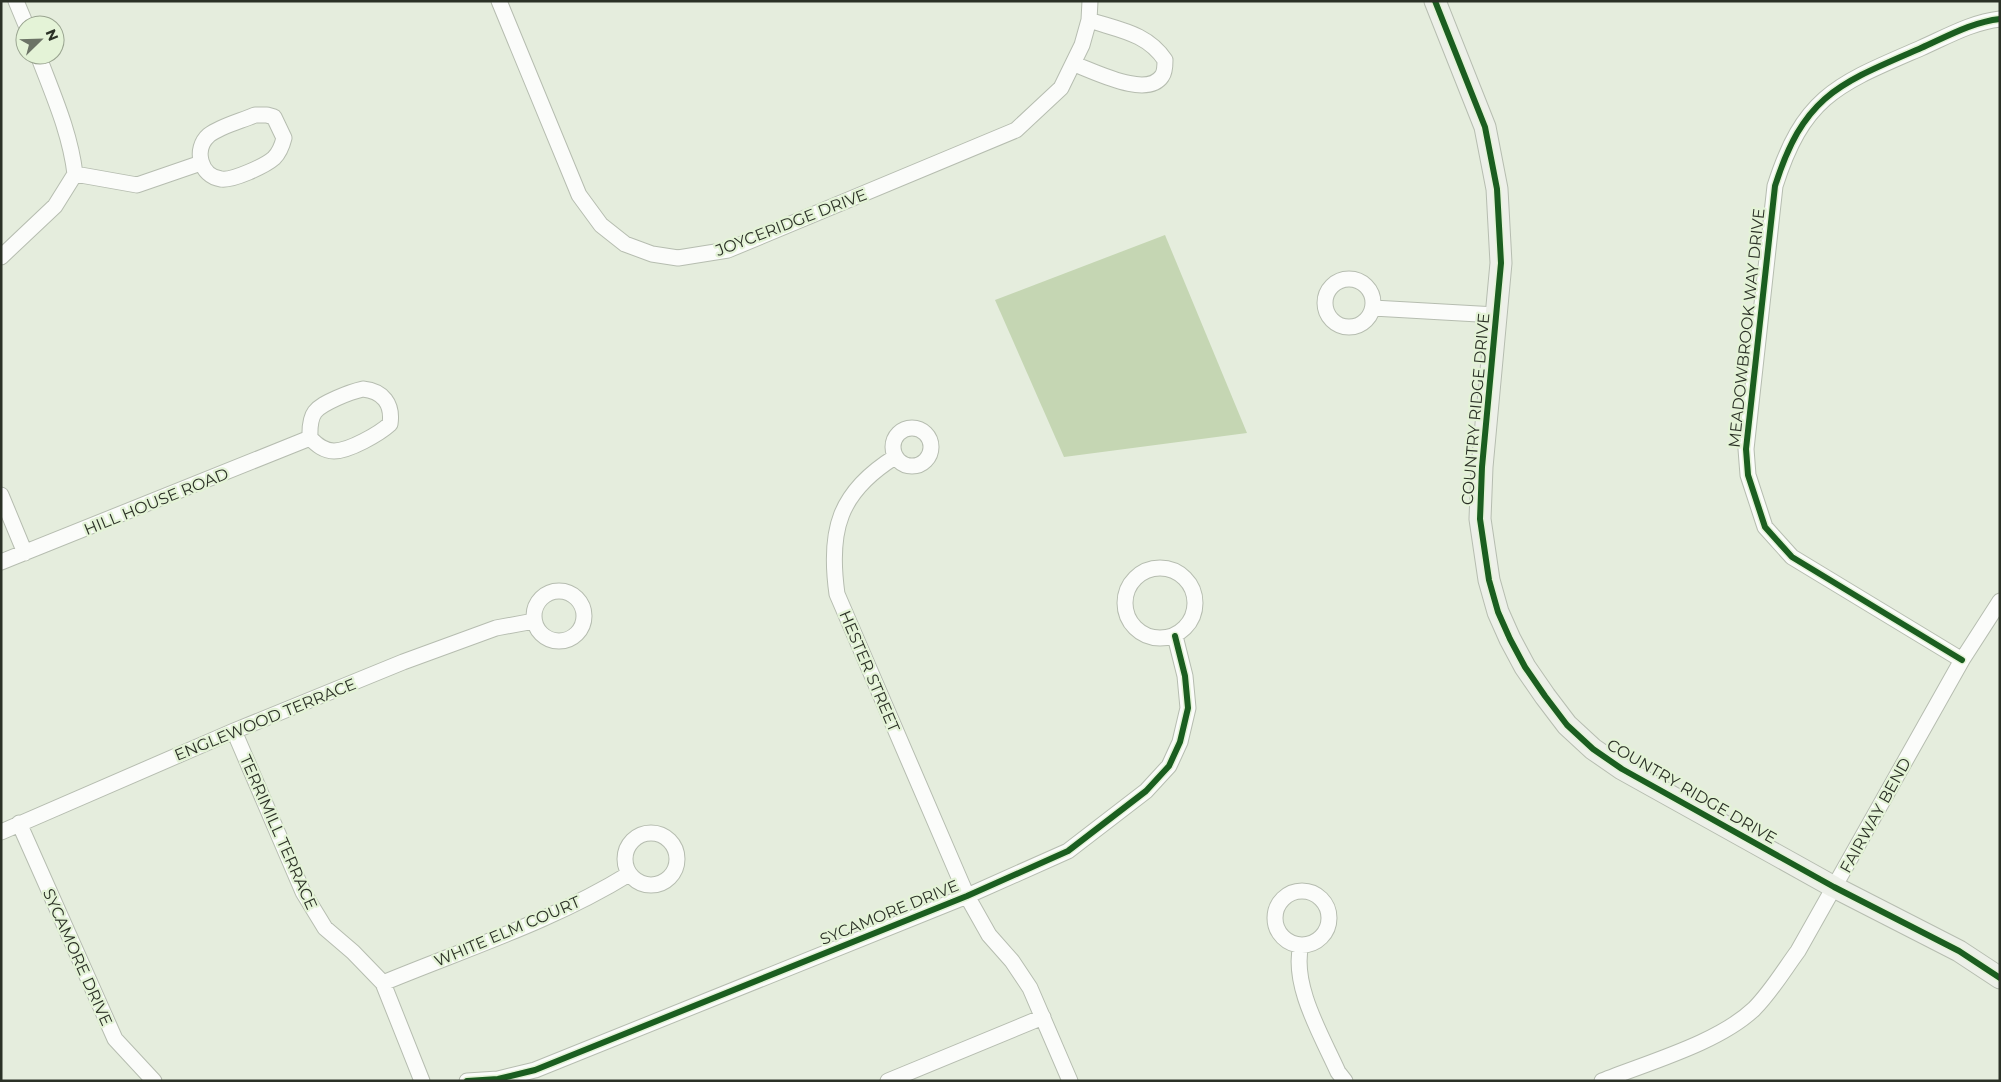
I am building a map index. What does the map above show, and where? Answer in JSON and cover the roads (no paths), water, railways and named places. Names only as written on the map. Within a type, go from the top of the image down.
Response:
[{"type":"street","points":[[16,1],[22,15]]},
{"type":"street","name":"JOYCERIDGE DRIVE","points":[[499,1],[579,195],[601,225],[624,244],[652,254],[678,258],[728,250],[1016,130],[1061,88],[1074,64],[1089,20],[1090,1]]},
{"type":"street","name":"COUNTRY RIDGE DRIVE","points":[[1435,1],[1486,127],[1493,160],[1501,226],[1501,263],[1482,467],[1480,519],[1488,573],[1498,612],[1525,668],[1567,725],[1593,749],[1622,769],[1834,887],[1959,951],[2000,978]]},
{"type":"street","name":"MEADOWBROOK WAY DRIVE","points":[[1962,660],[1792,557],[1765,527],[1748,475],[1746,449],[1775,186],[1786,152],[1799,128],[1828,94],[1852,78],[1973,26],[2000,19]]},
{"type":"street","points":[[1074,64],[1136,86],[1153,84],[1163,75],[1166,60],[1158,48],[1147,40],[1089,20]]},
{"type":"street","points":[[1,257],[55,206],[76,174],[66,128],[42,65]]},
{"type":"street","points":[[255,115],[274,117],[281,128],[284,138],[280,151],[272,159],[232,179],[214,177],[201,164],[200,149],[204,141],[217,131],[255,115]]},
{"type":"street","points":[[76,174],[137,185],[201,164]]},
{"type":"street","points":[[1372,308],[1496,315]]},
{"type":"street","points":[[355,390],[372,390],[386,399],[390,406],[390,424],[384,430],[342,450],[324,449],[310,438],[310,420],[319,406],[355,390]]},
{"type":"street","name":"HILL HOUSE ROAD","points":[[1,562],[310,438]]},
{"type":"street","name":"HESTER STREET","points":[[895,457],[873,471],[845,506],[838,524],[833,562],[837,594],[967,896],[989,935],[1012,961],[1030,988],[1070,1081]]},
{"type":"street","points":[[1,495],[25,553]]},
{"type":"street","points":[[1161,567],[1179,572],[1191,583],[1196,595],[1194,614],[1189,625],[1175,636],[1156,638],[1144,635],[1129,620],[1125,608],[1126,595],[1130,584],[1138,574],[1149,569],[1161,567]]},
{"type":"street","name":"FAIRWAY BEND","points":[[1602,1081],[1715,1036],[1738,1022],[1760,1002],[1798,951],[1962,660],[2000,601]]},
{"type":"street","name":"ENGLEWOOD TERRACE","points":[[1,832],[234,731],[403,662],[496,628],[534,621]]},
{"type":"street","name":"SYCAMORE DRIVE","points":[[467,1081],[498,1079],[535,1070],[967,896],[1068,851],[1146,791],[1169,766],[1180,742],[1188,708],[1185,676],[1175,636]]},
{"type":"street","name":"TERRIMILL TERRACE","points":[[234,731],[312,909],[325,928],[383,983],[422,1081]]},
{"type":"street","name":"SYCAMORE DRIVE","points":[[19,823],[115,1039],[154,1081]]},
{"type":"street","name":"WHITE ELM COURT","points":[[383,983],[555,913],[629,874]]},
{"type":"street","points":[[1301,945],[1297,959],[1304,993],[1338,1072],[1345,1081]]},
{"type":"street","points":[[888,1081],[1043,1017]]}]
